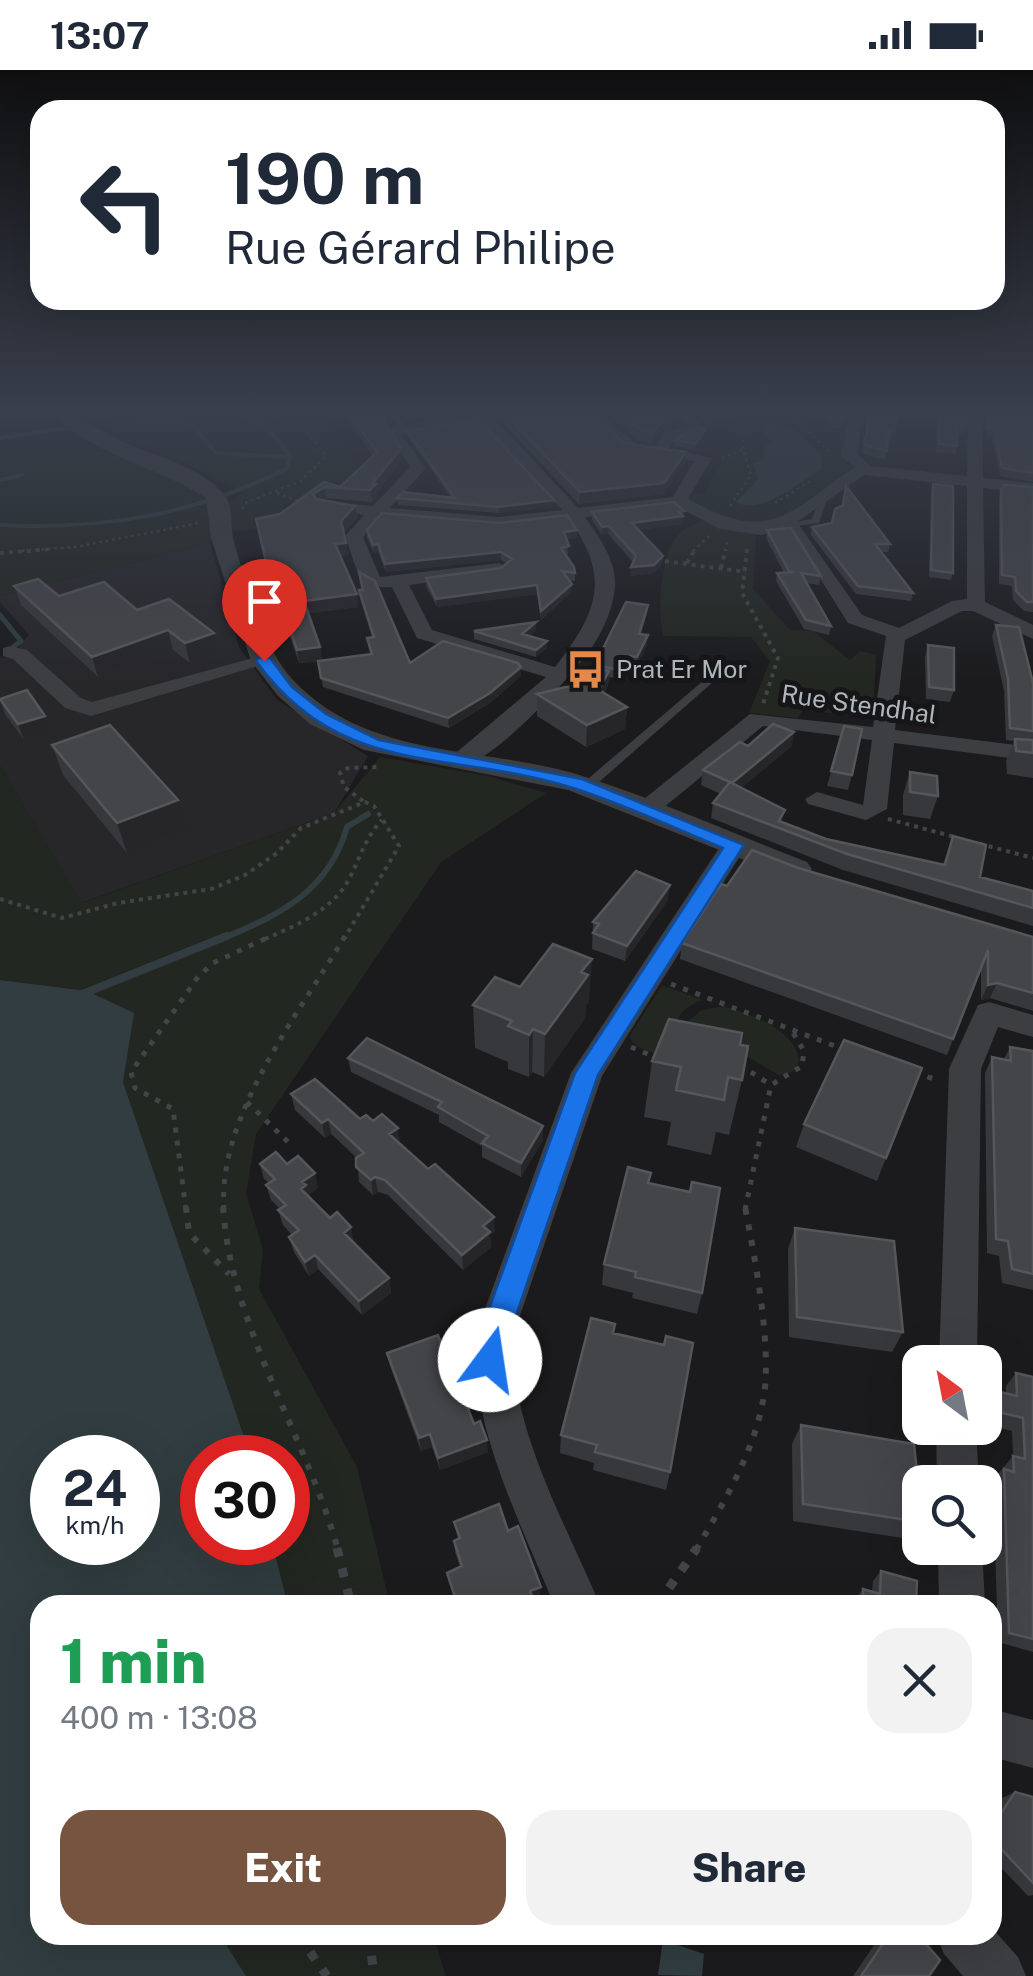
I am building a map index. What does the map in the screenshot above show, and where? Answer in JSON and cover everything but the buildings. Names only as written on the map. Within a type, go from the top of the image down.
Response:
[{"type":"street","points":[[213,502],[264,661],[287,690],[320,718],[374,744],[587,786],[825,879]]},
{"type":"street","points":[[386,502],[354,536],[356,550],[373,583],[499,568]]},
{"type":"street","points":[[459,762],[560,675],[596,622],[606,586],[601,555],[560,502]]},
{"type":"street","points":[[326,506],[499,522],[682,503],[734,527],[762,530],[814,502]]},
{"type":"street","points":[[975,502],[976,605]]},
{"type":"street","points":[[782,519],[855,619],[898,634],[959,605],[976,605],[1033,633]]},
{"type":"street","points":[[398,581],[424,634],[560,675]]},
{"type":"street","points":[[817,800],[866,813],[875,809],[890,664],[898,634]]},
{"type":"street","points":[[10,652],[20,654],[73,704],[91,709],[264,661]]},
{"type":"street","name":"Rue Stendhal","points":[[648,808],[758,719],[1033,754]]},
{"type":"street","points":[[573,1595],[513,1442],[490,1360],[493,1339],[587,1073],[734,845]]},
{"type":"street","points":[[958,1345],[965,1069],[988,1014],[1033,1026]]},
{"type":"street","points":[[961,1565],[962,1595]]},
{"type":"street","points":[[1002,1736],[1033,1744]]},
{"type":"street","points":[[973,1945],[999,1976]]},
{"type":"lane","points":[[587,786],[707,683]]},
{"type":"path","points":[[0,553],[66,548],[221,522],[239,524],[248,502]]},
{"type":"path","points":[[311,502],[326,506]]},
{"type":"path","points":[[682,503],[731,508],[729,502]]},
{"type":"path","points":[[782,519],[798,502]]},
{"type":"path","points":[[688,563],[700,540],[734,527]]},
{"type":"path","points":[[721,568],[727,540],[744,541],[748,547],[742,592],[778,658],[758,719]]},
{"type":"path","points":[[349,1595],[334,1532],[313,1471],[231,1276],[221,1181],[229,1138],[246,1102],[399,846],[376,809],[344,787],[343,770],[382,767],[412,752]]},
{"type":"path","points":[[0,899],[62,918],[118,903],[212,889],[244,876],[277,853],[301,828],[366,802]]},
{"type":"path","points":[[346,809],[376,809]]},
{"type":"path","points":[[866,813],[959,838]]},
{"type":"path","points":[[231,1276],[189,1232],[173,1109],[135,1088],[131,1072],[198,977],[213,963],[331,902],[350,876],[366,835],[382,820]]},
{"type":"path","points":[[977,843],[1033,858]]},
{"type":"path","points":[[650,976],[861,1054]]},
{"type":"path","points":[[771,1084],[792,1076],[802,1066],[804,1050],[792,1031]]},
{"type":"path","points":[[614,1032],[639,1054],[668,1056]]},
{"type":"path","points":[[732,1062],[771,1084]]},
{"type":"path","points":[[912,1072],[964,1089]]},
{"type":"path","points":[[665,1595],[697,1548],[748,1453],[764,1398],[760,1287],[744,1204],[761,1146],[771,1084]]},
{"type":"path","points":[[246,1102],[289,1142]]},
{"type":"path","points":[[305,1945],[327,1976]]},
{"type":"path","points":[[370,1945],[374,1976]]},
{"type":"shaded area","points":[[0,502],[209,502],[216,509],[210,543],[0,596]]},
{"type":"shaded area","points":[[227,502],[291,502],[283,505],[289,525],[230,531]]},
{"type":"shaded area","points":[[691,502],[805,502],[773,523],[750,524]]},
{"type":"shaded area","points":[[701,520],[756,531],[753,589],[790,630],[813,631],[850,660],[860,651],[876,655],[873,718],[803,710],[798,718],[749,713],[770,661],[751,637],[663,636],[660,597],[668,553],[680,533]]},
{"type":"shaded area","points":[[210,543],[239,647],[277,700],[368,756],[334,813],[81,903],[0,766],[0,658],[12,655],[29,635],[0,602],[0,596]]},
{"type":"shaded area","points":[[380,757],[488,776],[546,793],[441,862],[256,1134],[246,1193],[263,1250],[259,1289],[357,1467],[388,1595],[285,1595],[278,1565],[310,1565],[310,1435],[243,1435],[123,1082],[133,1014],[87,991],[0,980],[0,766],[82,903],[334,813]]},
{"type":"shaded area","points":[[0,980],[87,991],[134,1013],[123,1082],[243,1435],[180,1435],[180,1565],[278,1565],[285,1595],[30,1595],[30,1945],[226,1945],[246,1976],[0,1976]]},
{"type":"shaded area","points":[[662,985],[703,1000],[681,1014],[665,1054],[644,1050],[629,1037]]},
{"type":"shaded area","points":[[723,1006],[758,1018],[790,1040],[799,1061],[794,1071],[780,1076],[748,1057],[677,1032],[700,1011]]},
{"type":"shaded area","points":[[226,1945],[436,1945],[446,1976],[246,1976]]},
{"type":"shaded area","points":[[662,1945],[678,1945],[704,1954],[702,1976],[658,1975]]},
{"type":"waterway","points":[[0,525],[111,522],[203,502]]},
{"type":"waterway","points":[[0,615],[21,641],[13,647]]},
{"type":"waterway","points":[[221,939],[299,898],[328,868],[347,827],[368,814]]},
{"type":"waterway","points":[[80,995],[227,936]]},
{"type":"place","name":"Prat Er Mor","points":[[586,669]]},
{"type":"route","points":[[264,661],[287,690],[320,718],[374,744],[576,782],[734,845],[587,1073],[493,1339],[490,1360]]}]
